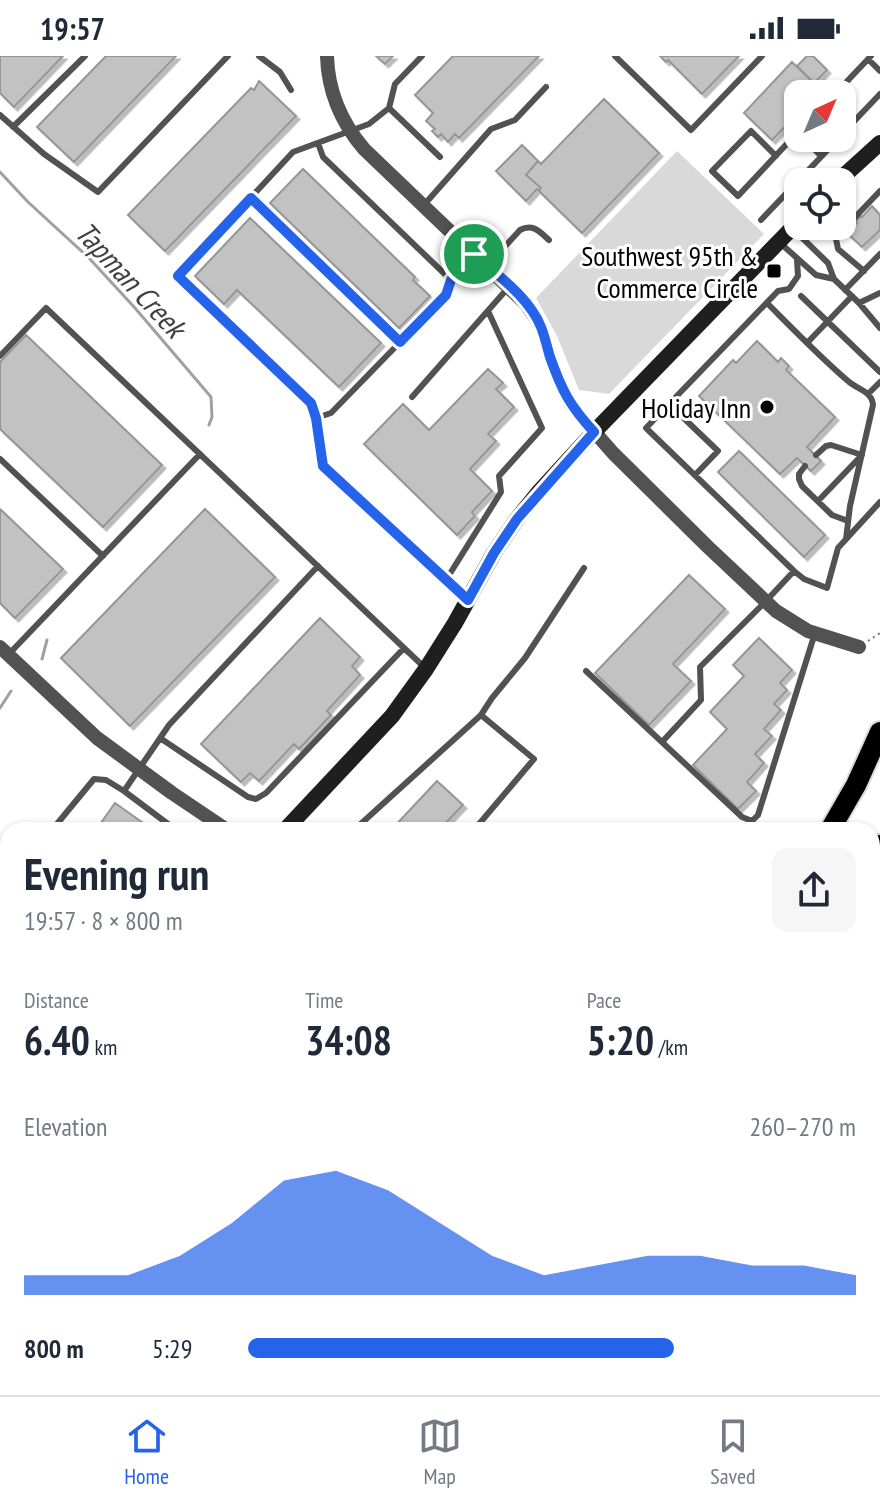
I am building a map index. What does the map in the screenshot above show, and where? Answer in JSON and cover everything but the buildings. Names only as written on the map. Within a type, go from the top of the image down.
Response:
[{"type":"highway","points":[[835,822],[856,785],[880,732]]},
{"type":"main road","points":[[852,168],[880,143]]},
{"type":"main road","points":[[293,822],[392,716],[426,669],[517,519],[594,432],[784,237]]},
{"type":"street","points":[[327,56],[334,100],[349,131],[526,304],[541,326],[549,355],[574,410],[708,547],[766,601],[791,621],[815,633],[859,647]]},
{"type":"street","points":[[4,651],[88,730],[215,822]]},
{"type":"lane","points":[[13,127],[85,56]]},
{"type":"lane","points":[[0,115],[44,154],[98,192],[228,56]]},
{"type":"lane","points":[[259,56],[280,72],[291,90]]},
{"type":"lane","points":[[422,56],[395,84],[389,108],[369,124],[293,152],[178,276],[311,403],[323,466],[468,600]]},
{"type":"lane","points":[[615,56],[691,130],[762,56]]},
{"type":"lane","points":[[848,80],[869,58],[880,71]]},
{"type":"lane","points":[[423,206],[491,129],[515,120],[546,87]]},
{"type":"lane","points":[[856,119],[880,94]]},
{"type":"lane","points":[[389,108],[440,157]]},
{"type":"lane","points":[[776,156],[751,131],[712,171],[738,196],[784,148]]},
{"type":"lane","points":[[318,143],[323,157],[451,280]]},
{"type":"lane","points":[[817,152],[821,156]]},
{"type":"lane","points":[[761,220],[825,152]]},
{"type":"lane","points":[[864,271],[838,249],[836,239],[880,191]]},
{"type":"lane","points":[[251,198],[400,342]]},
{"type":"lane","points":[[487,266],[527,226],[535,227],[549,240]]},
{"type":"lane","points":[[808,240],[828,263],[834,279],[876,318],[880,328]]},
{"type":"lane","points":[[779,242],[816,275],[834,279]]},
{"type":"lane","points":[[316,418],[331,413],[446,295],[451,280],[474,254]]},
{"type":"lane","points":[[845,290],[880,254]]},
{"type":"lane","points":[[797,260],[798,276],[789,289],[778,291],[646,428],[794,571],[804,579],[827,588],[838,548],[880,502]]},
{"type":"lane","points":[[412,397],[509,287]]},
{"type":"lane","points":[[859,303],[880,293]]},
{"type":"lane","points":[[801,296],[880,372]]},
{"type":"lane","points":[[807,343],[852,296]]},
{"type":"lane","points":[[767,303],[850,383],[873,398],[846,539]]},
{"type":"lane","points":[[0,356],[46,308],[426,669]]},
{"type":"lane","points":[[446,580],[501,492],[499,476],[542,428],[488,311]]},
{"type":"lane","points":[[869,393],[880,382]]},
{"type":"lane","points":[[669,404],[718,451],[695,475]]},
{"type":"lane","points":[[816,455],[831,445],[862,455]]},
{"type":"lane","points":[[4,651],[103,556],[200,454]]},
{"type":"lane","points":[[818,501],[862,455]]},
{"type":"lane","points":[[0,459],[103,556]]},
{"type":"lane","points":[[805,466],[799,474],[802,486],[832,515],[848,521]]},
{"type":"lane","points":[[124,791],[160,738],[318,566]]},
{"type":"lane","points":[[363,822],[481,715],[525,658],[584,568]]},
{"type":"lane","points":[[662,742],[701,700],[700,667],[794,571]]},
{"type":"lane","points":[[586,671],[742,817],[752,821],[758,815],[815,633]]},
{"type":"lane","points":[[160,738],[248,797],[256,799],[266,793],[404,648]]},
{"type":"lane","points":[[481,715],[534,759],[481,822]]},
{"type":"lane","points":[[59,822],[94,779],[106,780],[165,822]]},
{"type":"shaded area","points":[[677,151],[764,234],[609,394],[579,390],[557,336],[536,298]]},
{"type":"waterway","name":"Tapman Creek","points":[[0,172],[89,258],[211,397],[212,417],[209,425]]},
{"type":"waterway","name":"Tapman Creek","points":[[42,659],[47,640]]},
{"type":"waterway","name":"Tapman Creek","points":[[0,708],[11,691]]},
{"type":"place","name":"Southwest 95th & Commerce Circle","points":[[774,271]]},
{"type":"place","name":"Holiday Inn","points":[[767,407]]},
{"type":"route","points":[[251,198],[400,342],[446,295],[451,280],[474,254],[515,292],[534,315],[541,326],[566,397],[594,432],[517,519],[468,600],[323,466],[311,403],[178,276],[251,198]]}]
